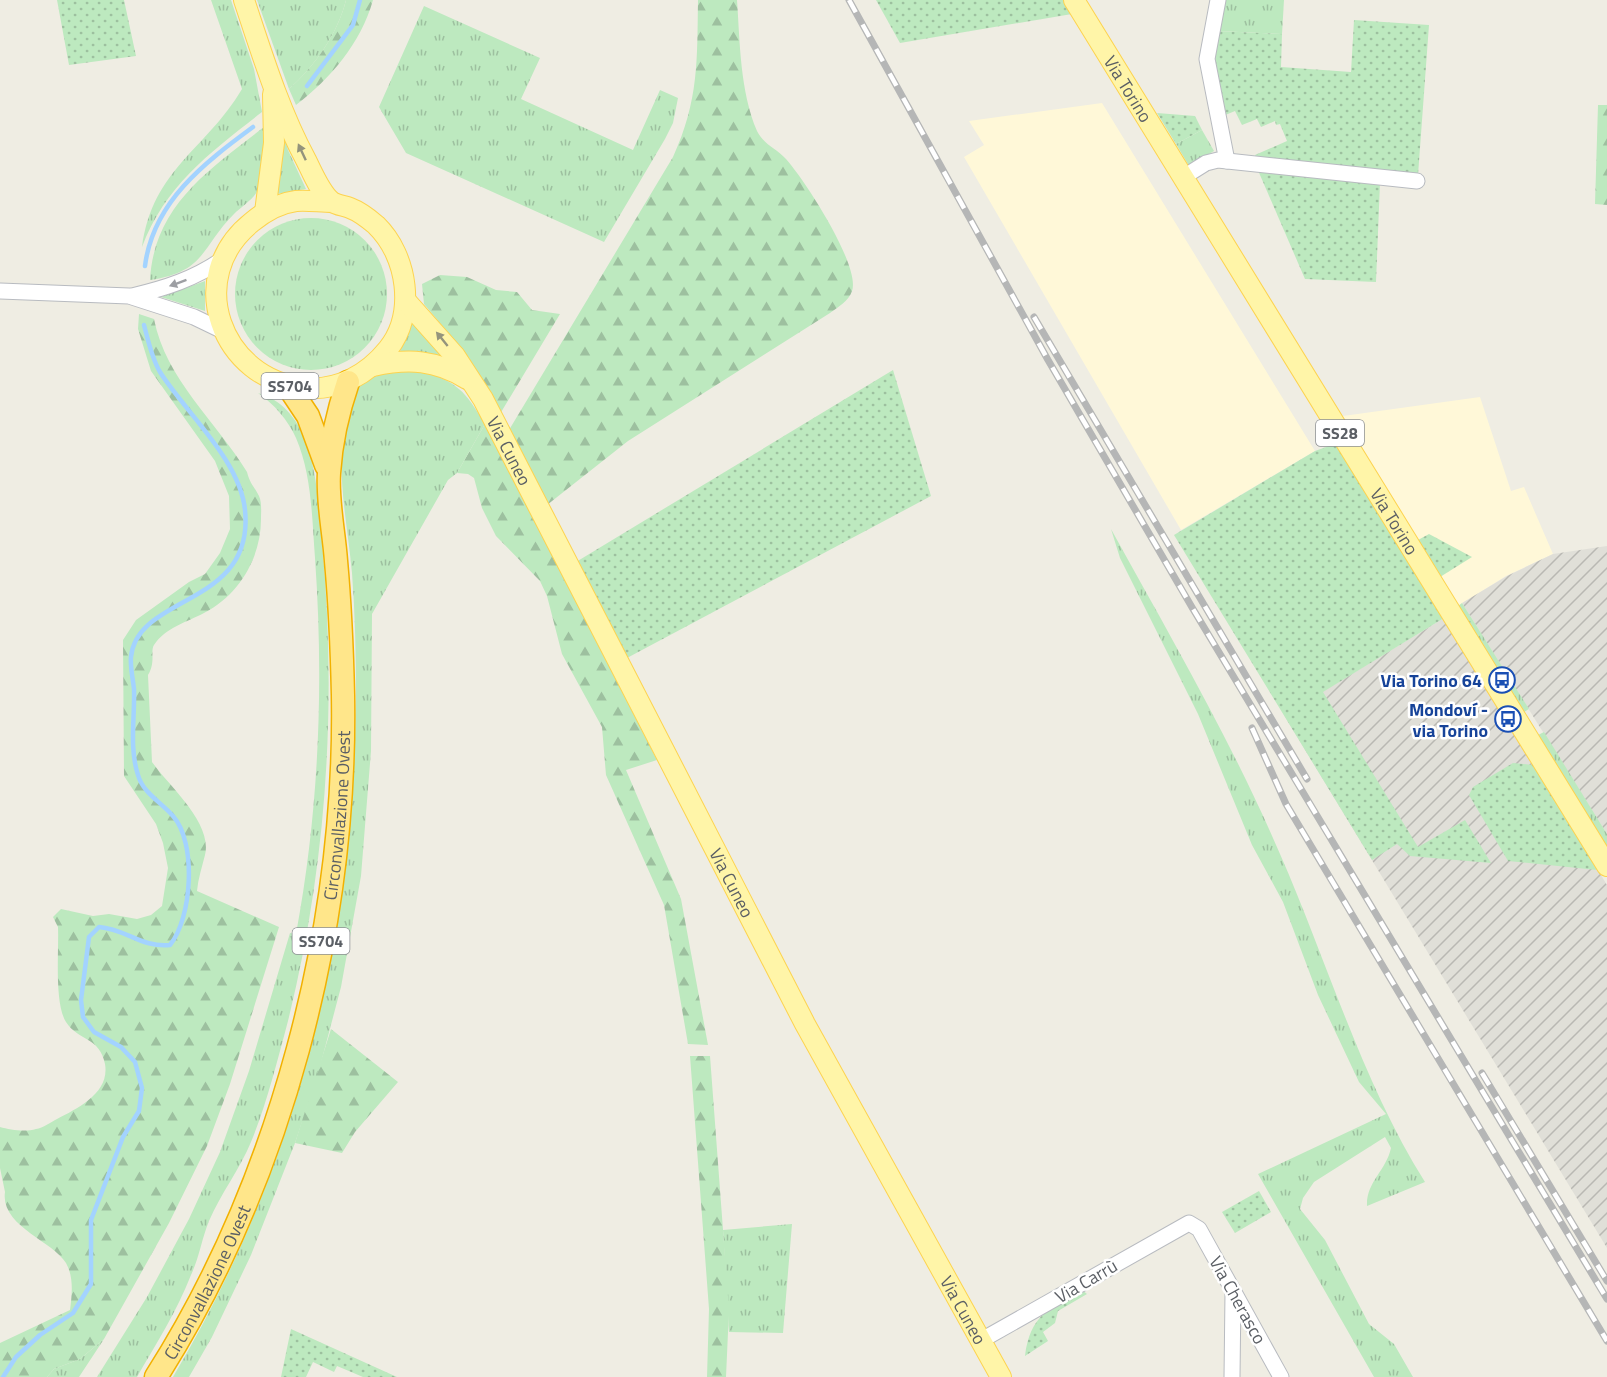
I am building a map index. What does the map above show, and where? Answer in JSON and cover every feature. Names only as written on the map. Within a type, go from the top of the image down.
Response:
[{"type":"highway","name":"SS704","points":[[329,475],[337,420],[348,382]]},
{"type":"highway","name":"SS704","points":[[288,386],[308,416],[329,475]]},
{"type":"highway","name":"Circonvallazione Ovest","points":[[156,1377],[211,1279],[252,1183],[283,1097],[316,971],[336,851],[342,756],[337,573],[329,475]]},
{"type":"main road","points":[[244,0],[272,86],[305,159],[332,202]]},
{"type":"main road","name":"Via Torino","points":[[1074,0],[1607,866]]},
{"type":"main road","points":[[265,212],[274,143],[272,86]]},
{"type":"main road","name":"SS704","points":[[294,201],[332,202],[353,209],[376,225],[393,247],[404,273],[406,301],[401,325],[390,347],[374,366],[348,382],[318,389],[288,386],[261,375],[239,356],[223,331],[216,283],[223,259],[240,232],[265,212],[294,201]]},
{"type":"main road","name":"Via Cuneo","points":[[406,301],[439,336],[472,382],[804,1024],[1001,1377]]},
{"type":"main road","points":[[374,366],[399,360],[424,361],[448,368],[472,382]]},
{"type":"street","points":[[1218,0],[1207,59],[1227,161]]},
{"type":"street","points":[[1182,177],[1211,161],[1227,161],[1417,181]]},
{"type":"street","points":[[129,296],[171,286],[199,275],[223,259]]},
{"type":"street","points":[[0,291],[129,296],[194,316],[223,331]]},
{"type":"street","name":"Via Carrù","points":[[980,1341],[1184,1225],[1192,1224]]},
{"type":"street","name":"Via Cherasco","points":[[1192,1224],[1199,1229],[1281,1377]]},
{"type":"street","points":[[1232,1377],[1233,1291]]},
{"type":"shaded area","points":[[1102,103],[1315,451],[1181,530],[964,157],[984,145],[969,121]]},
{"type":"shaded area","points":[[1480,397],[1511,491],[1524,487],[1553,554],[1506,576],[1458,606],[1343,416]]},
{"type":"shaded area","points":[[1607,546],[1607,834],[1462,603],[1507,576],[1553,554]]},
{"type":"shaded area","points":[[1444,618],[1607,885],[1607,1248],[1284,715]]},
{"type":"green space","points":[[57,0],[124,0],[136,56],[69,65]]},
{"type":"green space","points":[[211,0],[231,0],[254,69],[262,112],[208,156],[177,187],[163,205],[142,247],[148,220],[169,178],[228,110],[242,89]]},
{"type":"green space","points":[[257,0],[346,0],[337,25],[324,48],[308,70],[289,89]]},
{"type":"green space","points":[[346,0],[373,0],[361,31],[343,59],[321,84],[296,105],[289,89],[308,70],[324,48],[337,25]]},
{"type":"green space","points":[[698,0],[737,0],[740,50],[751,116],[763,140],[786,159],[794,169],[829,223],[848,263],[852,279],[851,295],[830,313],[628,441],[547,505],[509,430],[673,157],[688,117],[695,80]]},
{"type":"green space","points":[[876,0],[1063,0],[1072,14],[900,43]]},
{"type":"green space","points":[[1223,0],[1284,0],[1282,34],[1217,31]]},
{"type":"green space","points":[[424,6],[540,58],[521,99],[633,150],[660,90],[678,98],[673,123],[665,139],[604,242],[406,153],[379,107]]},
{"type":"green space","points":[[1354,20],[1429,25],[1418,175],[1257,159],[1255,155],[1287,141],[1280,124],[1276,125],[1275,121],[1261,127],[1257,119],[1242,125],[1235,111],[1223,116],[1212,68],[1217,31],[1282,34],[1281,67],[1351,72]]},
{"type":"green space","points":[[1598,105],[1607,105],[1607,205],[1595,204]]},
{"type":"green space","points":[[1157,113],[1195,116],[1202,130],[1176,144]]},
{"type":"green space","points":[[264,127],[262,173],[255,195],[223,226],[201,256],[192,264],[182,271],[150,280],[154,254],[162,230],[188,191],[224,158]]},
{"type":"green space","points":[[281,127],[288,150],[306,189],[277,194]]},
{"type":"green space","points":[[1202,130],[1214,151],[1189,166],[1176,144]]},
{"type":"green space","points":[[1257,168],[1380,183],[1376,282],[1305,279]]},
{"type":"green space","points":[[311,218],[326,219],[340,224],[365,240],[381,265],[386,279],[386,309],[381,323],[365,348],[340,364],[326,369],[311,370],[296,369],[282,364],[257,348],[241,323],[236,309],[235,294],[236,279],[241,265],[257,240],[282,224],[296,219]]},
{"type":"green space","points":[[440,275],[467,277],[496,290],[517,292],[532,310],[560,314],[500,414],[469,358],[424,304],[422,284]]},
{"type":"green space","points":[[205,281],[205,311],[161,297]]},
{"type":"green space","points":[[139,314],[154,319],[169,361],[193,399],[235,453],[261,501],[257,548],[246,574],[228,596],[204,613],[164,634],[153,647],[152,666],[148,675],[152,762],[187,805],[202,830],[206,843],[197,891],[279,927],[230,1084],[207,1146],[169,1223],[104,1339],[80,1359],[54,1369],[47,1377],[0,1377],[0,1343],[70,1310],[72,1286],[66,1263],[50,1247],[19,1224],[6,1204],[0,1168],[0,1127],[32,1130],[44,1126],[91,1098],[103,1083],[105,1074],[105,1064],[98,1049],[71,1028],[62,1013],[58,990],[58,927],[53,917],[61,909],[93,916],[109,914],[137,919],[151,915],[162,906],[168,868],[163,843],[156,824],[124,776],[123,640],[136,620],[189,582],[205,574],[220,553],[230,529],[229,496],[215,461],[151,371],[138,329]]},
{"type":"green space","points":[[413,321],[450,361],[421,352],[400,351]]},
{"type":"green space","points":[[420,370],[444,379],[459,389],[485,424],[457,473],[448,480],[372,614],[371,751],[361,876],[341,987],[318,1074],[295,1143],[251,1255],[212,1337],[189,1377],[173,1377],[216,1298],[254,1216],[285,1133],[310,1049],[330,963],[344,875],[353,786],[356,696],[353,588],[341,460],[344,431],[356,390],[363,384],[370,379],[394,372]]},
{"type":"green space","points":[[893,370],[931,496],[627,658],[576,562]]},
{"type":"green space","points":[[258,393],[277,402],[292,416],[303,434],[315,477],[318,500],[326,602],[328,723],[320,843],[312,903],[288,1021],[262,1112],[247,1152],[209,1221],[196,1262],[179,1301],[137,1377],[97,1377],[147,1297],[189,1219],[220,1152],[249,1071],[290,933],[296,934],[304,887],[318,747],[318,606],[312,513],[305,467],[296,438],[280,413]]},
{"type":"green space","points":[[485,424],[657,760],[626,770],[681,899],[708,1045],[688,1044],[664,905],[606,775],[602,727],[562,654],[547,596],[540,581],[496,536],[482,508],[474,478],[468,474],[457,473]]},
{"type":"green space","points":[[1337,443],[1444,618],[1323,692],[1418,847],[1465,820],[1491,863],[1410,856],[1397,844],[1372,860],[1174,535],[1315,451]]},
{"type":"green space","points":[[1111,529],[1242,771],[1280,854],[1364,1063],[1403,1144],[1425,1182],[1367,1206],[1370,1190],[1391,1148],[1385,1137],[1314,1182],[1303,1198],[1300,1209],[1325,1240],[1369,1324],[1394,1344],[1413,1377],[1374,1377],[1258,1174],[1386,1114],[1359,1082],[1318,995],[1283,902],[1252,845],[1198,714],[1120,558]]},
{"type":"green space","points":[[1429,534],[1472,557],[1440,577],[1418,540]]},
{"type":"green space","points":[[1462,603],[1529,709],[1524,712],[1458,606]]},
{"type":"green space","points":[[1544,732],[1607,834],[1607,848],[1538,735]]},
{"type":"green space","points":[[1513,763],[1533,765],[1597,870],[1508,861],[1469,795],[1473,787]]},
{"type":"green space","points":[[331,1029],[398,1082],[355,1132],[342,1153],[295,1143]]},
{"type":"green space","points":[[690,1056],[710,1056],[729,1310],[726,1377],[707,1377],[709,1309]]},
{"type":"green space","points":[[1259,1191],[1271,1212],[1235,1233],[1222,1212]]},
{"type":"green space","points":[[792,1224],[783,1333],[729,1332],[723,1230]]},
{"type":"green space","points":[[1081,1289],[1087,1294],[1058,1311],[1055,1323],[1043,1332],[1048,1341],[1025,1356],[1031,1331],[1036,1322],[1059,1302]]},
{"type":"green space","points":[[291,1329],[397,1377],[363,1377],[337,1366],[334,1372],[313,1362],[306,1377],[281,1377]]},
{"type":"green space","points":[[104,1339],[79,1377],[47,1377],[54,1369],[80,1359]]},
{"type":"waterway","points":[[307,86],[353,25],[360,0]]},
{"type":"waterway","points":[[145,266],[158,222],[170,203],[199,170],[253,127]]},
{"type":"waterway","points":[[3,1377],[16,1357],[40,1335],[73,1313],[91,1284],[91,1220],[123,1137],[139,1111],[142,1088],[135,1062],[121,1047],[94,1032],[83,1017],[81,1000],[89,937],[99,927],[109,928],[151,944],[170,945],[183,917],[187,899],[188,862],[181,828],[173,816],[144,787],[135,765],[134,689],[131,657],[138,637],[153,621],[215,583],[232,565],[243,542],[245,510],[241,491],[233,473],[223,455],[160,372],[152,355],[144,325]]},
{"type":"railway","points":[[849,0],[1048,360],[1193,609],[1607,1299]]},
{"type":"railway","points":[[1034,317],[1307,779]]},
{"type":"railway","points":[[1252,728],[1286,804],[1607,1341]]},
{"type":"railway","points":[[1482,1073],[1607,1281]]},
{"type":"place","name":"Via Torino 64","points":[[1502,680]]},
{"type":"place","name":"Mondoví - via Torino","points":[[1508,719]]}]
